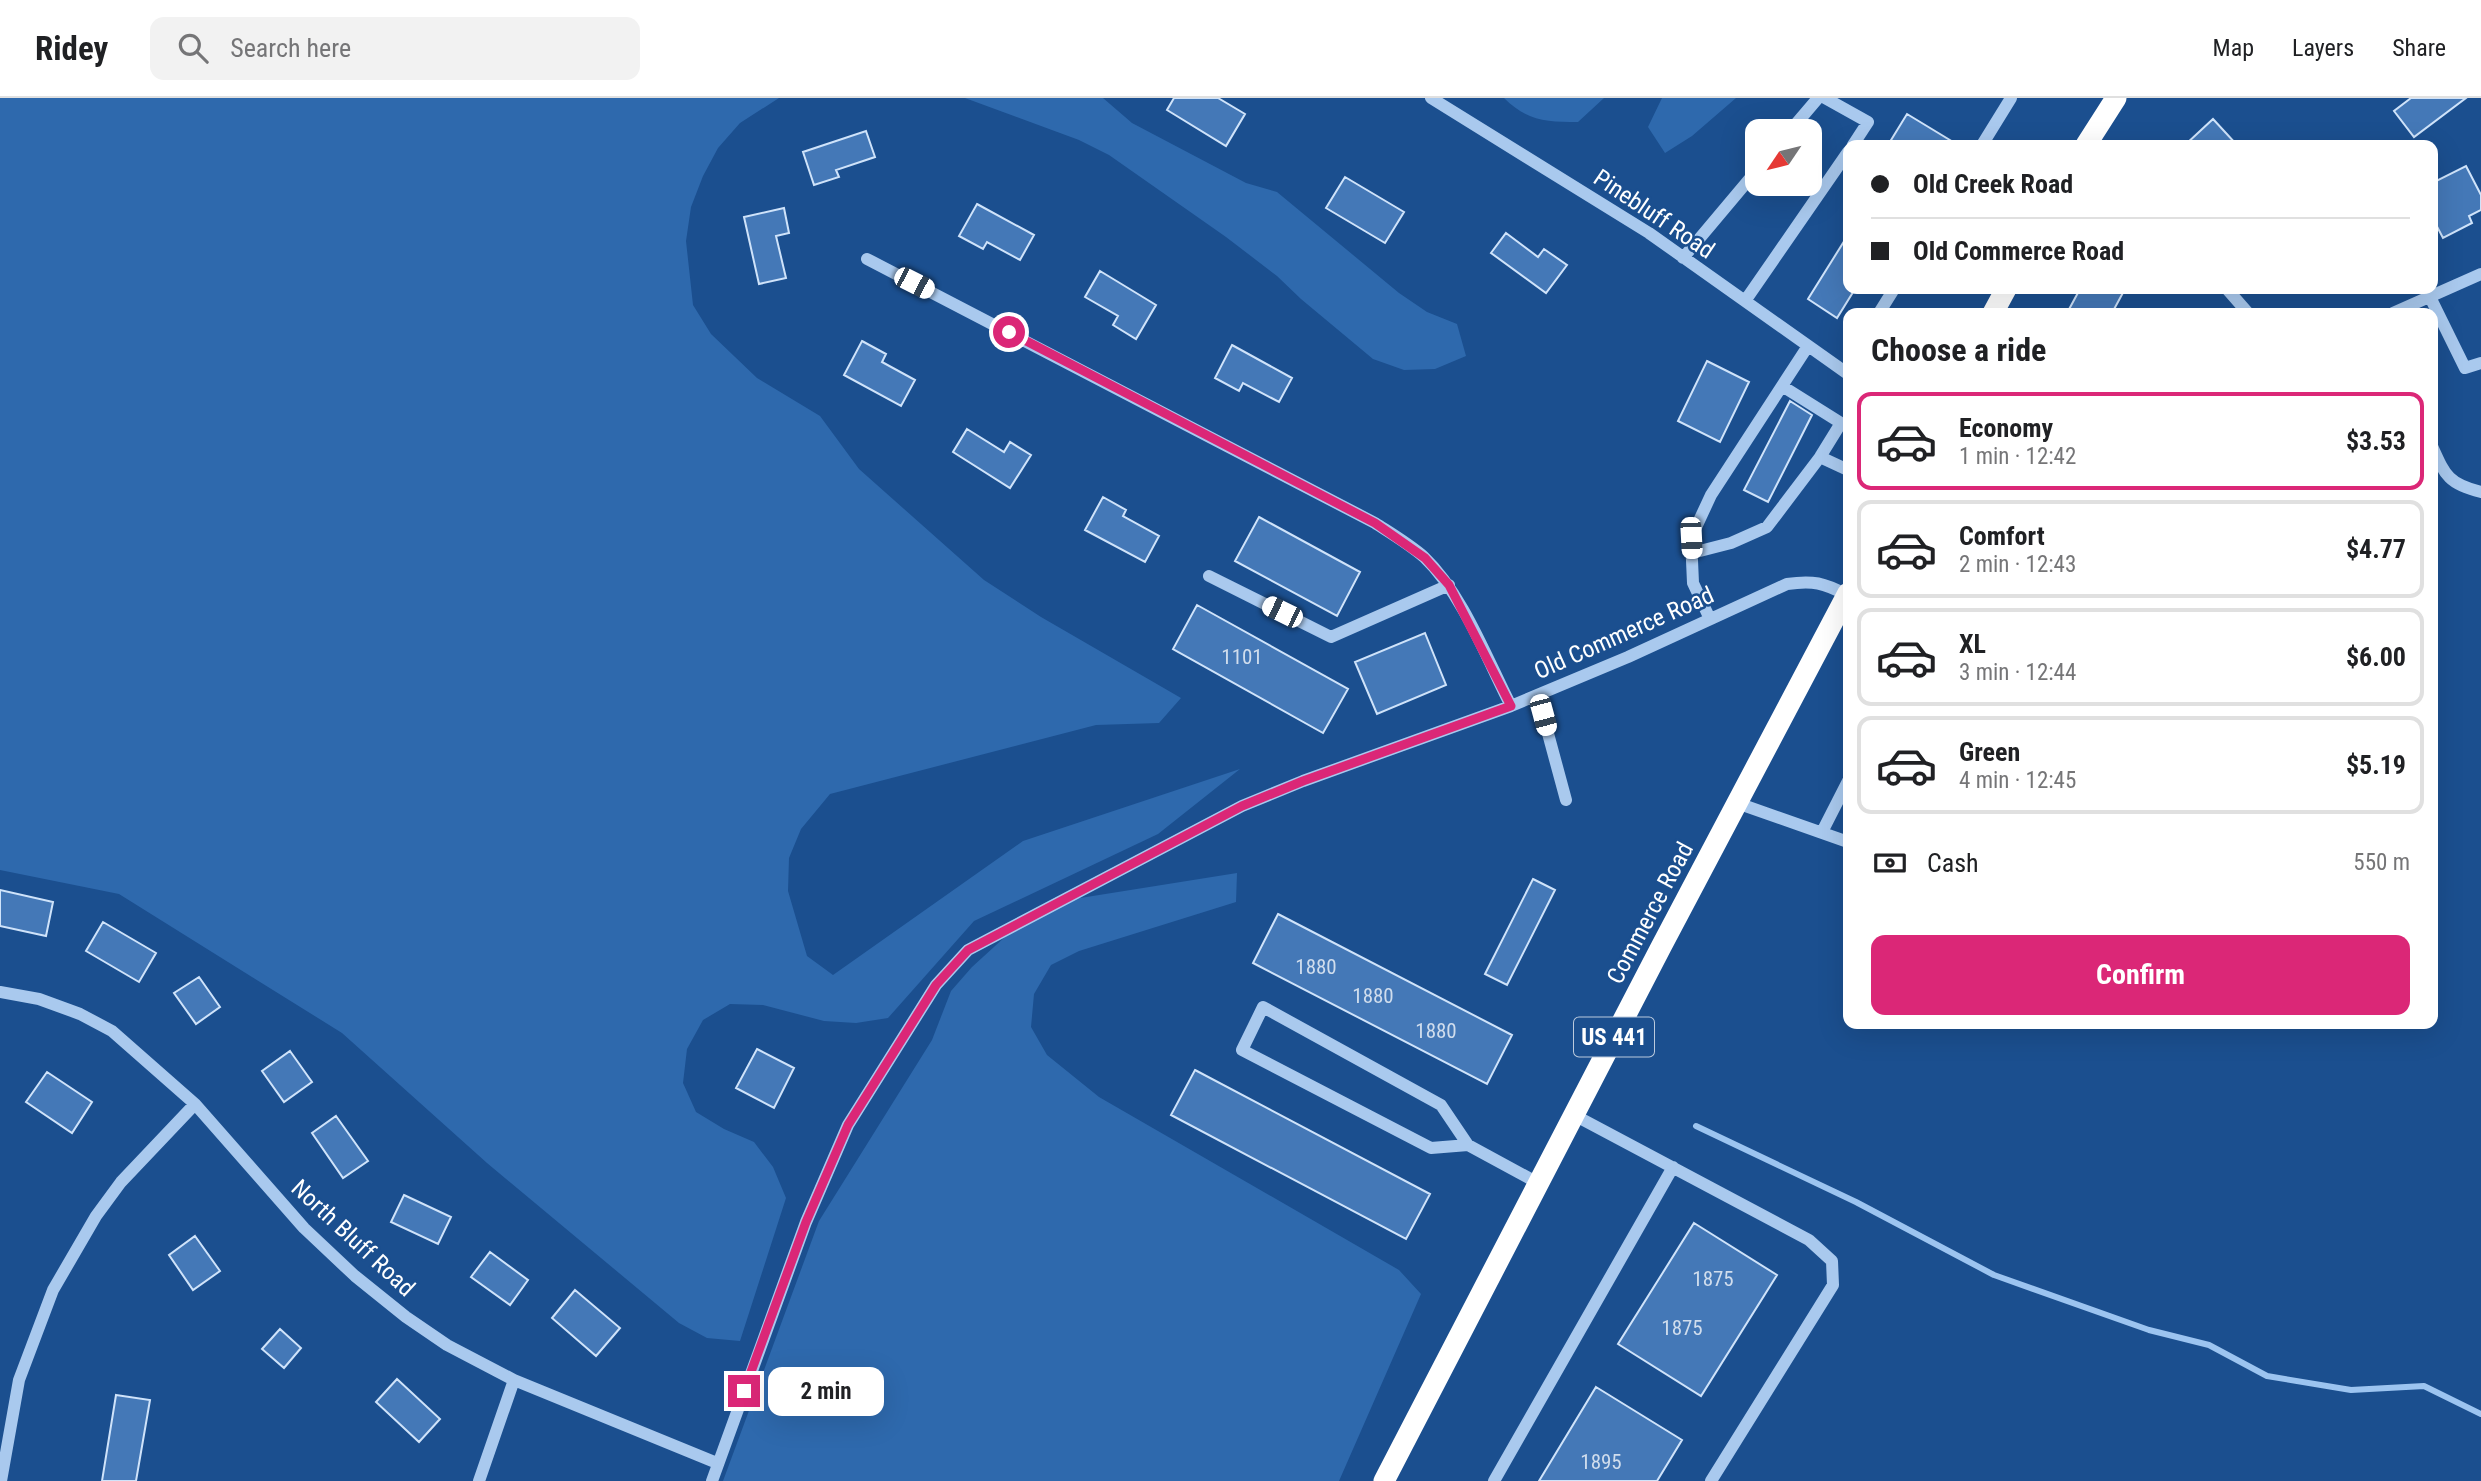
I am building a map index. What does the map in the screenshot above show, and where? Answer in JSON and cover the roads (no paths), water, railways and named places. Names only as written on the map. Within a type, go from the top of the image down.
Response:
[{"type":"highway","points":[[2089,140],[2116,98]]},
{"type":"highway","name":"Commerce Road","points":[[1384,1481],[1843,603]]},
{"type":"street","name":"Pinebluff Road","points":[[1431,98],[1607,206],[1843,369]]},
{"type":"street","points":[[1800,119],[1818,98]]},
{"type":"street","points":[[1825,98],[1868,122],[1856,140]]},
{"type":"street","points":[[1985,140],[2011,98]]},
{"type":"street","points":[[1745,301],[1843,159]]},
{"type":"street","points":[[1683,258],[1745,184]]},
{"type":"street","points":[[867,259],[1375,523],[1425,558],[1449,585],[1511,706]]},
{"type":"street","points":[[2438,293],[2481,274]]},
{"type":"street","points":[[2231,294],[2244,308]]},
{"type":"street","points":[[2405,308],[2437,294]]},
{"type":"street","points":[[2430,297],[2435,308]]},
{"type":"street","points":[[2438,313],[2465,368],[2481,363]]},
{"type":"street","points":[[1710,619],[1693,583],[1691,538],[1711,495],[1808,346]]},
{"type":"street","points":[[1692,553],[1731,543],[1767,527],[1820,457],[1841,422],[1782,386]]},
{"type":"street","points":[[1820,457],[1843,468]]},
{"type":"street","points":[[2438,460],[2444,473],[2466,488],[2481,492]]},
{"type":"street","points":[[1209,576],[1331,637],[1449,585]]},
{"type":"street","name":"Old Commerce Road","points":[[712,1481],[806,1222],[848,1125],[936,985],[968,950],[1242,806],[1303,781],[1534,697],[1787,584],[1808,581],[1827,584],[1843,592]]},
{"type":"street","points":[[1534,697],[1543,715],[1566,800]]},
{"type":"street","points":[[1822,832],[1843,790]]},
{"type":"street","points":[[1737,803],[1843,840]]},
{"type":"street","name":"North Bluff Road","points":[[0,992],[39,999],[80,1014],[112,1031],[195,1104],[304,1228],[355,1276],[406,1317],[447,1345],[514,1380],[717,1463]]},
{"type":"street","points":[[1468,1145],[1431,1148],[1242,1050],[1263,1007],[1441,1105],[1468,1145],[1538,1183]]},
{"type":"street","points":[[1,1481],[19,1380],[53,1290],[96,1216],[121,1182],[195,1104]]},
{"type":"street","points":[[1574,1115],[1809,1240],[1832,1261],[1833,1285],[1710,1481]]},
{"type":"street","points":[[1494,1481],[1673,1167]]},
{"type":"street","points":[[479,1481],[514,1380]]},
{"type":"waterway","points":[[1696,1126],[1856,1202],[1994,1275],[2149,1330],[2209,1345],[2267,1376],[2351,1390],[2424,1386],[2481,1414]]}]
